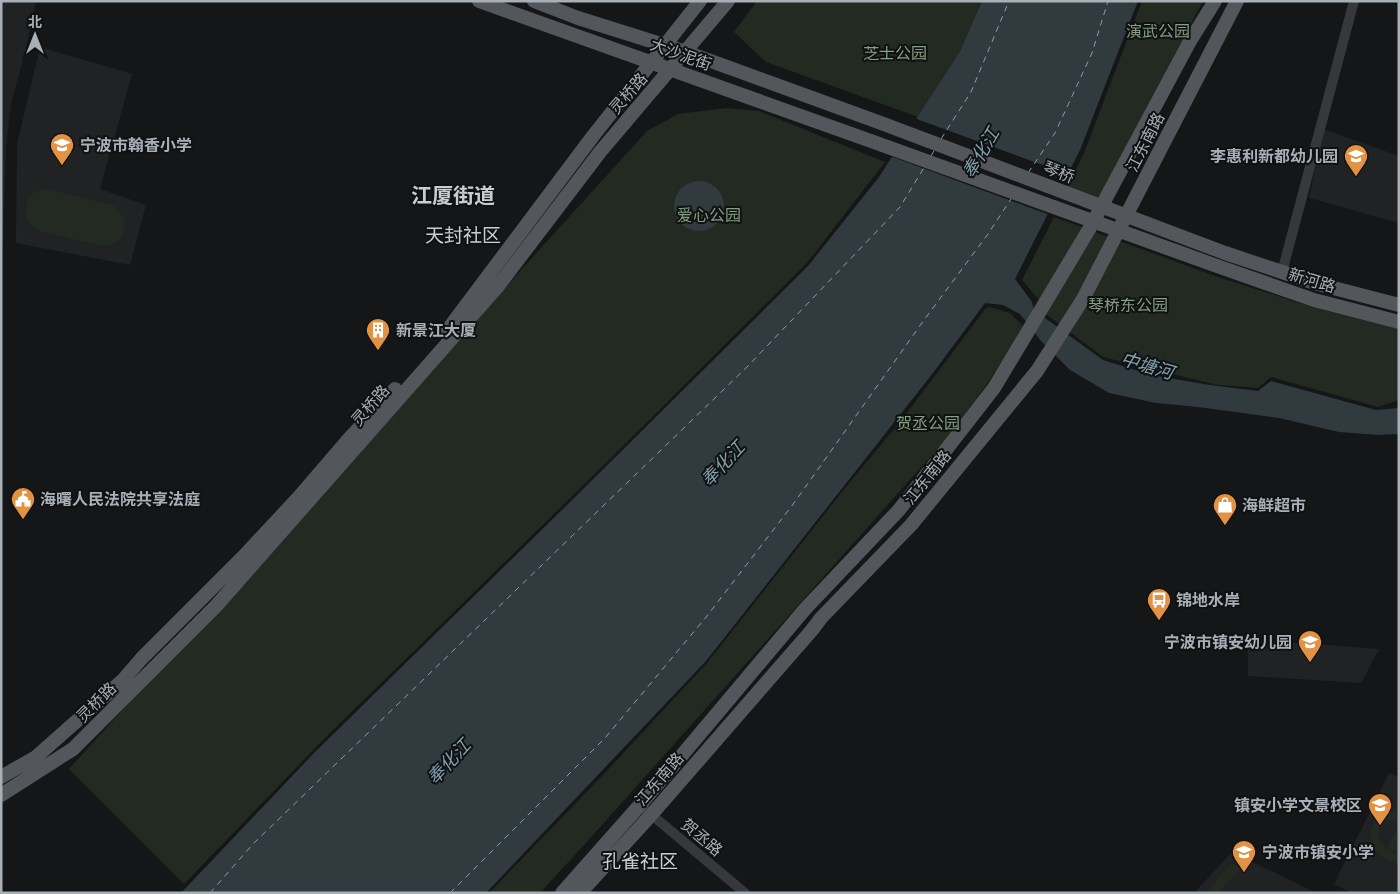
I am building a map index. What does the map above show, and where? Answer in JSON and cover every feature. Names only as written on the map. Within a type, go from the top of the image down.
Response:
[{"type":"main road","name":"大沙泥街","points":[[479,1],[871,141]]},
{"type":"main road","name":"大沙泥街","points":[[534,1],[578,18],[686,52],[881,123]]},
{"type":"main road","name":"灵桥路","points":[[1,777],[36,757],[123,680],[142,658],[244,556],[298,498],[347,441],[443,337],[593,136],[700,1]]},
{"type":"main road","name":"灵桥路","points":[[1,795],[73,750],[217,605],[498,286],[600,152],[672,70],[728,1]]},
{"type":"main road","name":"江东南路","points":[[562,893],[640,805],[805,609],[899,510],[994,388],[1091,226],[1190,40],[1215,1]]},
{"type":"main road","name":"江东南路","points":[[580,893],[651,815],[821,618],[911,525],[1037,371],[1083,299],[1237,1]]},
{"type":"main road","name":"琴桥","points":[[881,123],[1225,253]]},
{"type":"main road","name":"琴桥","points":[[871,141],[1217,266]]},
{"type":"main road","name":"新河路","points":[[1225,253],[1318,284],[1399,305]]},
{"type":"main road","name":"新河路","points":[[1217,266],[1314,300],[1399,322]]},
{"type":"street","points":[[1282,272],[1354,1]]},
{"type":"street","name":"贺丞路","points":[[640,805],[745,893]]},
{"type":"shaded area","points":[[1,1],[36,1],[25,53],[11,103],[6,146],[3,243],[1,243]]},
{"type":"shaded area","name":"宁波市翰香小学","points":[[40,47],[132,74],[100,189],[146,205],[130,265],[16,243],[17,144]]},
{"type":"shaded area","name":"李惠利新都幼儿园","points":[[1323,129],[1399,156],[1399,223],[1309,198]]},
{"type":"shaded area","name":"宁波市镇安幼儿园","points":[[1248,640],[1379,649],[1361,683],[1248,676]]},
{"type":"shaded area","name":"镇安小学文景校区","points":[[1389,773],[1399,777],[1399,893],[1351,893],[1334,884]]},
{"type":"shaded area","name":"宁波市镇安小学","points":[[1232,852],[1316,893],[1194,893]]},
{"type":"green space","name":"芝士公园","points":[[757,1],[982,1],[960,51],[918,117],[766,62],[734,32]]},
{"type":"green space","name":"演武公园","points":[[1142,1],[1203,1],[1098,200],[1067,187],[1084,153]]},
{"type":"green space","name":"爱心公园","points":[[726,108],[759,111],[885,162],[807,263],[323,740],[184,884],[69,769],[647,131],[678,114]]},
{"type":"green space","points":[[43,189],[112,205],[123,216],[125,225],[119,240],[110,245],[103,246],[39,231],[33,227],[27,215],[27,201],[31,195]]},
{"type":"green space","name":"琴桥东公园","points":[[1054,217],[1215,276],[1312,307],[1399,329],[1399,400],[1378,407],[1271,377],[1258,388],[1217,385],[1103,357],[1035,306],[1039,300],[1022,280]]},
{"type":"green space","name":"贺丞公园","points":[[990,307],[1010,313],[1024,327],[987,384],[942,444],[540,893],[489,893],[602,776],[707,663],[841,493],[900,422],[986,308]]},
{"type":"green space","points":[[1385,806],[1399,813],[1399,822],[1393,820],[1384,822],[1379,829],[1379,839],[1385,848],[1399,855],[1399,865],[1377,853],[1371,843],[1373,826],[1384,815],[1381,813]]},
{"type":"green space","points":[[1399,825],[1399,853],[1387,848]]},
{"type":"green space","points":[[1232,863],[1240,869],[1218,893],[1205,893]]},
{"type":"water","name":"奉化江","points":[[982,1],[1138,1],[1080,150],[1015,279],[1032,302],[1034,310],[1103,360],[1151,375],[1210,385],[1258,391],[1271,381],[1376,410],[1399,408],[1399,434],[1378,435],[1339,432],[1279,418],[1156,403],[1109,393],[1070,370],[1041,341],[1020,314],[1003,305],[985,303],[933,373],[706,661],[486,893],[181,893],[314,753],[808,266],[879,177],[960,51]]},
{"type":"water","points":[[694,181],[704,181],[717,188],[724,201],[724,211],[717,224],[704,231],[694,231],[685,227],[678,220],[674,211],[674,201],[678,192],[685,185]]},
{"type":"pier","points":[[914,118],[1070,175],[1050,215],[890,156]]},
{"type":"ferry route","points":[[941,139],[971,92],[1009,1]]},
{"type":"ferry route","points":[[1028,173],[1055,133],[1092,53],[1108,1]]},
{"type":"ferry route","points":[[931,156],[935,149]]},
{"type":"ferry route","points":[[210,893],[253,844],[746,368],[900,207],[925,166]]},
{"type":"ferry route","points":[[450,893],[605,738],[707,616],[794,503],[924,320],[988,234],[1011,199]]},
{"type":"place","name":"宁波市翰香小学","points":[[62,166]]},
{"type":"place","name":"李惠利新都幼儿园","points":[[1356,177]]},
{"type":"place","name":"新景江大厦","points":[[378,351]]},
{"type":"place","name":"海曙人民法院共享法庭","points":[[23,520]]},
{"type":"place","name":"海鲜超市","points":[[1225,526]]},
{"type":"place","name":"锦地水岸","points":[[1159,621]]},
{"type":"place","name":"宁波市镇安幼儿园","points":[[1310,663]]},
{"type":"place","name":"镇安小学文景校区","points":[[1380,826]]},
{"type":"place","name":"宁波市镇安小学","points":[[1244,873]]},
{"type":"district","name":"江厦街道","points":[[453,196]]},
{"type":"district","name":"天封社区","points":[[463,235]]},
{"type":"district","name":"孔雀社区","points":[[640,861]]},
{"type":"water label","name":"中塘河","points":[[1147,366]]}]
